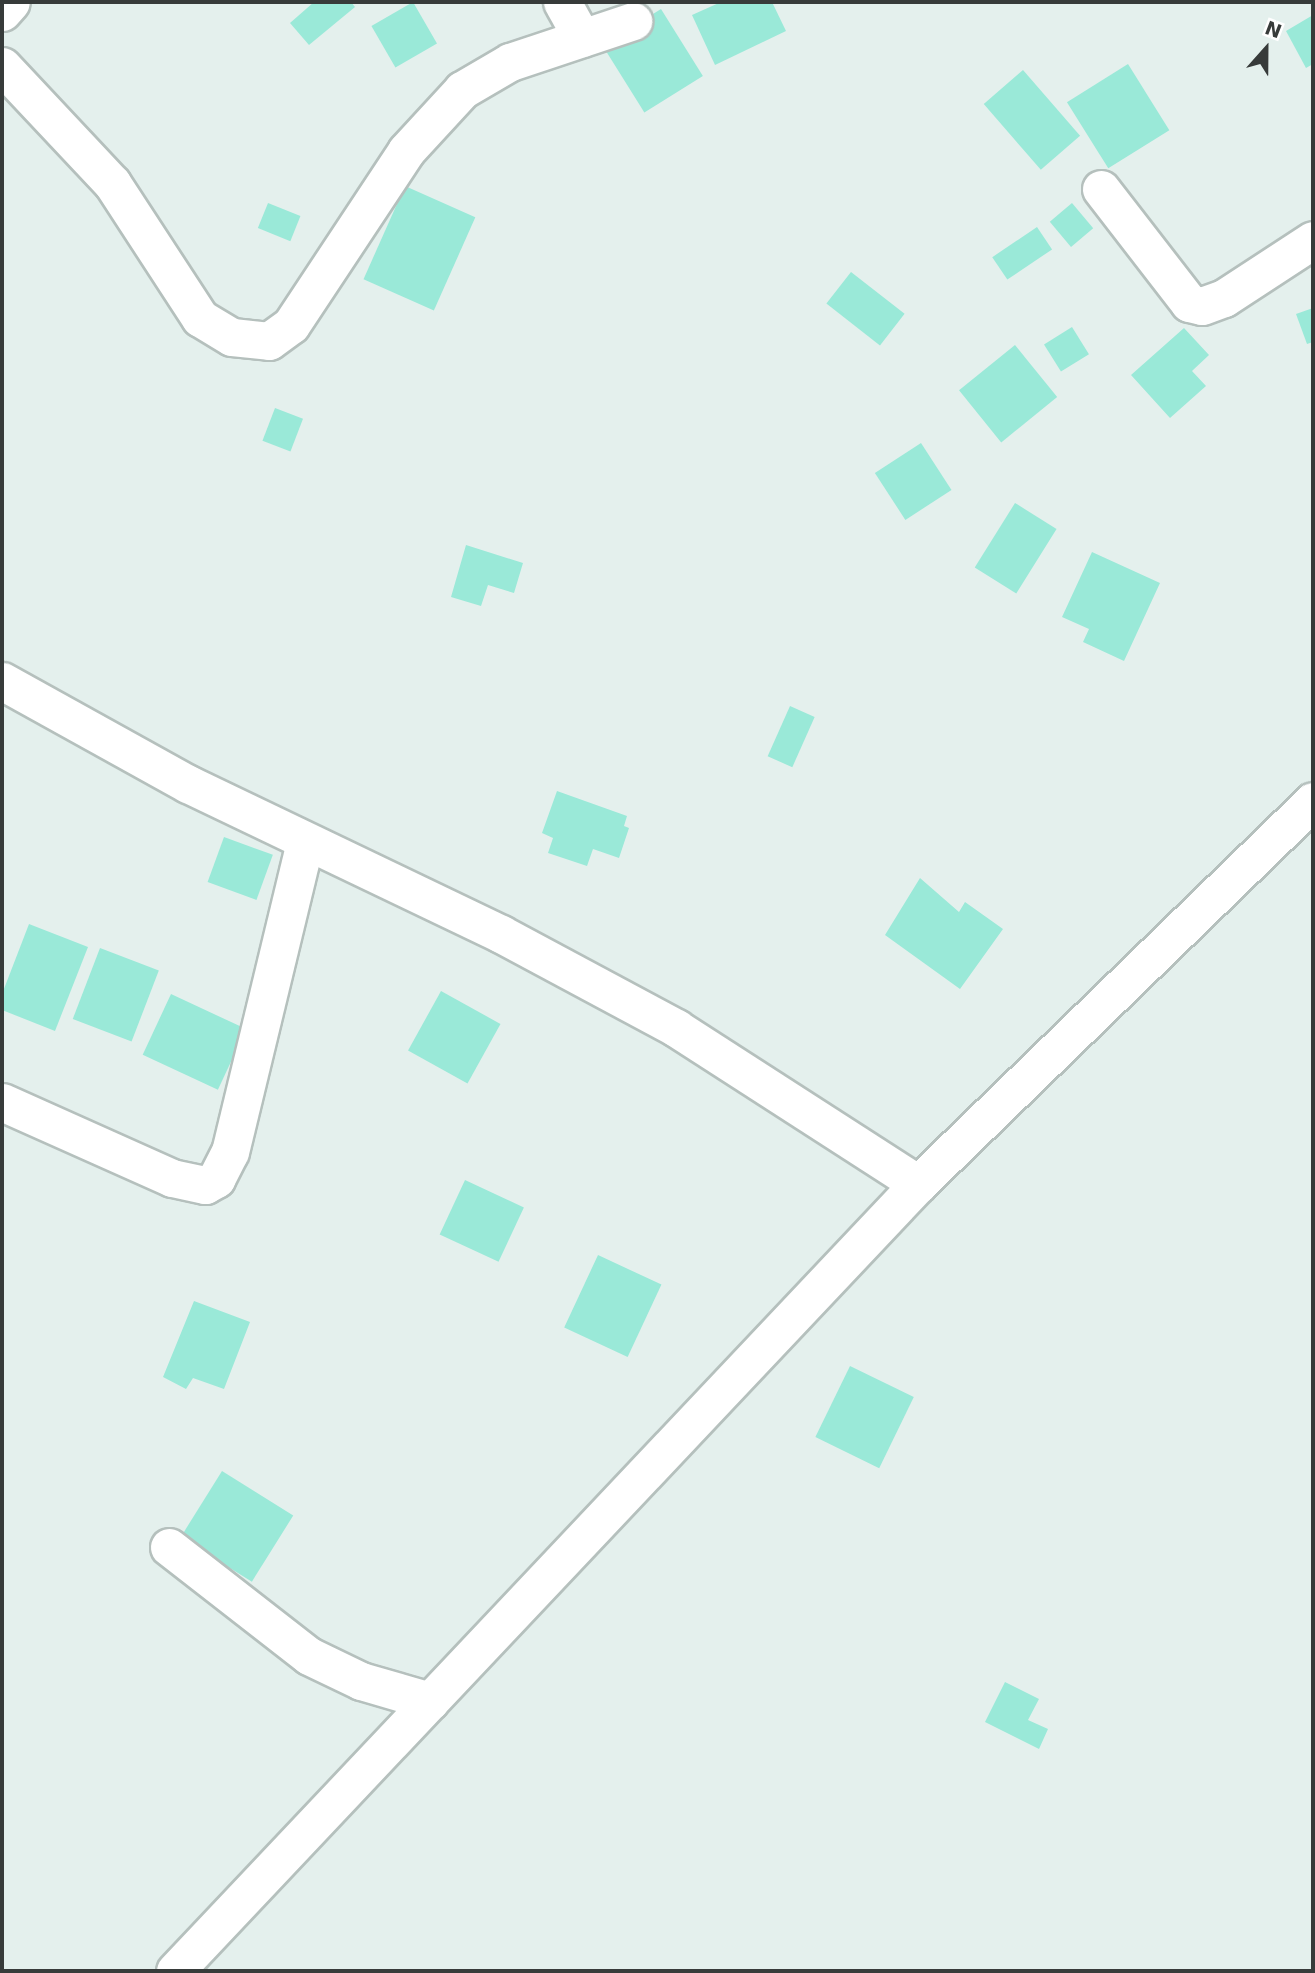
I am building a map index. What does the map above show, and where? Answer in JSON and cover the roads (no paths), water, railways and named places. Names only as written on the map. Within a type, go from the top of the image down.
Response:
[{"type":"street","points":[[2,12],[11,2]]},
{"type":"street","points":[[562,2],[582,38]]},
{"type":"street","points":[[2,66],[112,183],[200,318],[232,337],[269,341],[291,325],[405,151],[462,90],[510,62],[632,22]]},
{"type":"street","points":[[1101,189],[1189,303],[1202,306],[1224,298],[1313,240]]},
{"type":"street","points":[[2,681],[305,843],[501,934],[676,1028],[918,1184]]},
{"type":"street","points":[[175,1971],[918,1184],[1313,801]]},
{"type":"street","points":[[2,1102],[172,1178],[205,1185],[216,1179],[230,1152],[305,843]]},
{"type":"street","points":[[169,1547],[309,1656],[361,1681],[430,1701]]}]
